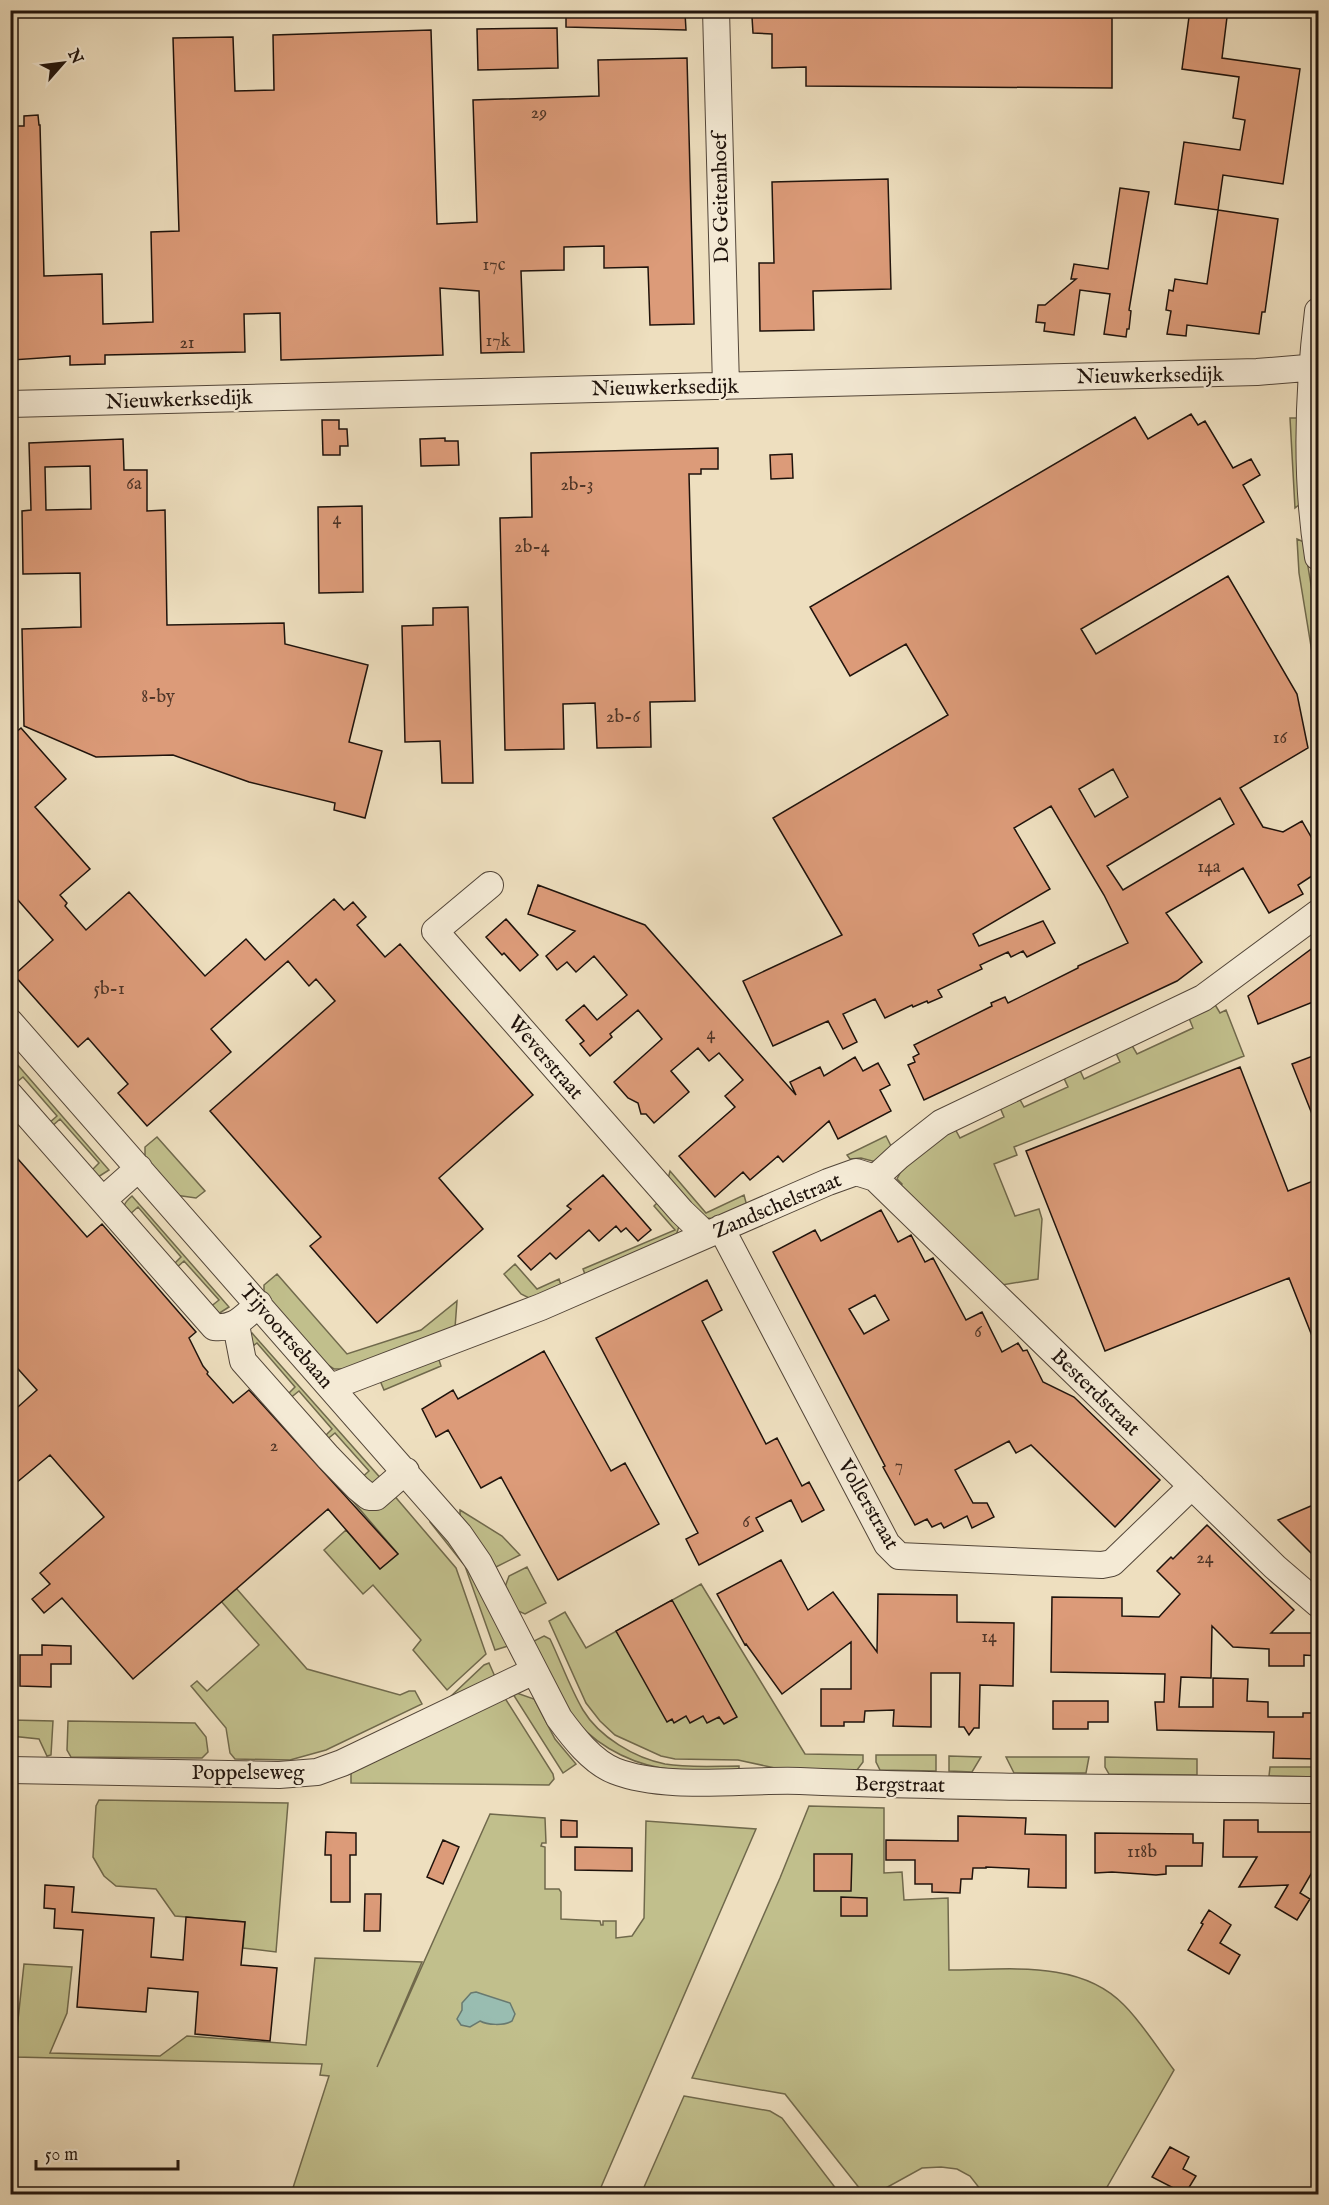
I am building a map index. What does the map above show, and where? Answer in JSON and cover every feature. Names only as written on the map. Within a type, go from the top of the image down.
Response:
[{"type":"street","name":"De Geitenhoef","points":[[716,10],[726,386]]},
{"type":"street","points":[[1318,311],[1310,450],[1312,502],[1318,557]]},
{"type":"street","name":"Nieuwkerksedijk","points":[[10,404],[1257,372],[1315,367]]},
{"type":"street","name":"Weverstraat","points":[[490,885],[435,931],[682,1212],[714,1231]]},
{"type":"street","points":[[874,1178],[941,1123],[1203,998],[1318,913]]},
{"type":"street","name":"Tijvoortsebaan","points":[[15,1036],[139,1167],[459,1534],[479,1563],[534,1671]]},
{"type":"street","points":[[10,1095],[214,1327],[227,1328],[236,1324],[259,1304]]},
{"type":"street","points":[[103,1200],[139,1167]]},
{"type":"street","name":"Zandschelstraat","points":[[331,1387],[541,1307],[828,1182],[856,1172],[874,1178]]},
{"type":"street","name":"Besterdstraat","points":[[874,1178],[1275,1567],[1318,1604]]},
{"type":"street","name":"Vollerstraat","points":[[714,1231],[887,1544],[899,1556],[1102,1565],[1112,1563],[1192,1486]]},
{"type":"street","points":[[236,1324],[243,1361],[358,1488],[369,1497],[376,1497],[406,1471]]},
{"type":"street","name":"Poppelseweg","points":[[10,1770],[288,1774],[317,1772],[341,1775],[534,1671]]},
{"type":"street","name":"Bergstraat","points":[[534,1671],[559,1718],[592,1755],[613,1770],[654,1781],[798,1781],[1318,1790]]},
{"type":"shaded area","points":[[1290,418],[1297,418],[1300,504],[1295,508]]},
{"type":"shaded area","points":[[1297,539],[1304,542],[1318,628],[1318,689],[1299,573]]},
{"type":"shaded area","points":[[1214,1003],[1220,1013],[1226,1010],[1244,1056],[1014,1147],[1017,1155],[994,1164],[1015,1216],[1039,1209],[1042,1219],[1038,1279],[1002,1285],[897,1189],[902,1184],[897,1179],[901,1171],[953,1125],[960,1138],[1004,1117],[999,1105],[1018,1096],[1024,1107],[1068,1087],[1062,1074],[1078,1066],[1084,1079],[1120,1062],[1114,1049],[1130,1042],[1137,1054],[1193,1028],[1189,1018]]},
{"type":"shaded area","points":[[16,1063],[109,1170],[98,1177],[90,1172],[99,1163],[60,1119],[50,1128],[48,1124],[57,1116],[23,1077],[13,1085],[11,1084],[10,1068]]},
{"type":"shaded area","points":[[886,1136],[894,1152],[876,1162],[861,1158],[850,1159],[847,1155]]},
{"type":"shaded area","points":[[157,1137],[205,1191],[196,1198],[175,1195],[145,1160],[145,1147]]},
{"type":"shaded area","points":[[670,1171],[706,1213],[744,1195],[747,1206],[714,1219],[699,1215],[668,1179]]},
{"type":"shaded area","points":[[132,1196],[229,1307],[218,1314],[209,1308],[219,1300],[184,1261],[175,1269],[172,1266],[181,1257],[138,1207],[128,1216],[124,1205]]},
{"type":"shaded area","points":[[659,1201],[680,1223],[675,1239],[586,1277],[583,1269],[675,1230],[654,1206]]},
{"type":"shaded area","points":[[515,1264],[537,1289],[559,1279],[562,1288],[529,1298],[521,1294],[504,1274]]},
{"type":"shaded area","points":[[277,1274],[347,1354],[421,1330],[457,1301],[455,1328],[345,1369],[334,1369],[323,1362],[264,1296],[264,1285]]},
{"type":"shaded area","points":[[252,1333],[384,1482],[378,1487],[359,1480],[369,1471],[335,1433],[325,1441],[323,1438],[332,1429],[299,1391],[289,1399],[286,1396],[295,1387],[257,1343],[246,1351],[246,1337]]},
{"type":"shaded area","points":[[433,1356],[439,1360],[441,1366],[384,1390],[378,1376]]},
{"type":"shaded area","points":[[345,1492],[392,1493],[456,1568],[486,1654],[447,1690],[413,1650],[421,1640],[373,1585],[363,1594],[324,1550],[346,1530],[380,1569],[398,1554]]},
{"type":"shaded area","points":[[460,1510],[502,1536],[520,1555],[496,1567],[460,1516]]},
{"type":"shaded area","points":[[434,1519],[458,1547],[508,1646],[495,1650],[465,1566],[430,1522]]},
{"type":"shaded area","points":[[527,1567],[546,1603],[525,1614],[518,1611],[505,1587],[509,1576]]},
{"type":"shaded area","points":[[701,1584],[805,1754],[863,1755],[863,1762],[857,1770],[775,1768],[738,1760],[675,1759],[661,1756],[615,1735],[600,1721],[586,1703],[549,1621],[565,1612],[586,1648]]},
{"type":"shaded area","points":[[236,1588],[307,1669],[400,1695],[415,1691],[422,1704],[326,1750],[290,1760],[235,1759],[230,1753],[226,1728],[191,1686],[197,1681],[207,1691],[259,1645],[221,1601]]},
{"type":"shaded area","points":[[544,1636],[550,1639],[583,1710],[598,1729],[619,1745],[642,1757],[665,1764],[739,1766],[739,1770],[661,1768],[635,1761],[597,1741],[586,1732],[569,1711],[545,1668],[532,1642]]},
{"type":"shaded area","points":[[489,1663],[496,1679],[449,1698],[484,1665]]},
{"type":"shaded area","points":[[511,1691],[534,1699],[555,1739],[576,1764],[563,1773]]},
{"type":"shaded area","points":[[503,1695],[553,1774],[554,1779],[549,1785],[351,1783],[351,1770]]},
{"type":"shaded area","points":[[11,1720],[53,1721],[51,1755],[47,1756],[39,1739],[11,1736]]},
{"type":"shaded area","points":[[68,1721],[195,1723],[206,1737],[208,1752],[202,1758],[71,1757],[67,1750]]},
{"type":"shaded area","points":[[876,1755],[936,1755],[936,1771],[880,1770],[876,1762]]},
{"type":"shaded area","points":[[949,1756],[981,1757],[972,1772],[949,1771]]},
{"type":"shaded area","points":[[1006,1757],[1089,1757],[1086,1773],[1014,1773]]},
{"type":"shaded area","points":[[1105,1757],[1197,1759],[1197,1775],[1109,1774],[1105,1767]]},
{"type":"shaded area","points":[[1270,1767],[1318,1767],[1318,1777],[1269,1776]]},
{"type":"shaded area","points":[[99,1800],[288,1803],[276,1952],[243,1948],[245,1922],[175,1916],[156,1889],[116,1886],[104,1876],[93,1857],[96,1806]]},
{"type":"shaded area","points":[[809,1806],[884,1808],[884,1873],[902,1872],[904,1900],[948,1898],[949,1970],[1042,1970],[1086,1980],[1106,1990],[1131,2012],[1144,2028],[1174,2070],[1103,2194],[984,2194],[970,2176],[957,2169],[941,2167],[922,2168],[875,2194],[864,2194],[785,2094],[692,2078],[780,1878]]},
{"type":"shaded area","points":[[490,1814],[545,1818],[546,1843],[542,1843],[541,1846],[545,1847],[545,1889],[559,1889],[561,1892],[561,1919],[600,1921],[601,1925],[603,1921],[616,1921],[616,1938],[632,1936],[644,1918],[646,1821],[756,1829],[598,2194],[291,2194],[329,2076],[320,2075],[322,2064],[14,2057],[24,1964],[72,1967],[67,2013],[50,2053],[160,2056],[187,2036],[306,2045],[315,1958],[422,1962],[377,2067]]},
{"type":"shaded area","points":[[684,2096],[770,2111],[782,2118],[840,2194],[641,2194]]},
{"type":"water","points":[[476,1992],[510,2003],[515,2014],[512,2021],[496,2024],[480,2021],[470,2027],[461,2025],[457,2019],[462,2010],[462,2003],[471,1993]]},
{"type":"building","points":[[566,10],[685,13],[686,30],[566,27]]},
{"type":"building","points":[[752,17],[1112,18],[1112,88],[806,86],[806,67],[772,68],[772,34],[753,33]]},
{"type":"building","points":[[1189,17],[1227,17],[1222,58],[1300,69],[1283,184],[1223,175],[1218,210],[1175,204],[1184,142],[1240,150],[1245,120],[1233,118],[1239,77],[1182,69]]},
{"type":"building","points":[[557,28],[558,68],[478,70],[477,29]]},
{"type":"building","points":[[431,30],[437,224],[477,222],[473,100],[599,96],[598,60],[687,58],[694,324],[650,325],[648,267],[604,268],[604,246],[564,247],[564,270],[521,271],[524,352],[481,353],[479,291],[440,288],[443,355],[281,360],[280,313],[244,314],[245,352],[105,355],[105,364],[70,365],[70,356],[12,360],[10,126],[24,126],[24,116],[38,115],[44,276],[102,274],[103,324],[153,322],[151,232],[179,231],[173,38],[233,37],[235,91],[274,90],[273,35]]},
{"type":"building","points":[[888,179],[891,289],[813,291],[814,330],[760,331],[759,263],[774,263],[772,182]]},
{"type":"building","points":[[1120,188],[1149,192],[1126,337],[1104,334],[1110,294],[1080,290],[1074,335],[1044,331],[1045,323],[1036,322],[1038,305],[1045,305],[1076,279],[1071,279],[1074,264],[1108,269]]},
{"type":"building","points":[[1218,210],[1278,219],[1265,312],[1262,312],[1259,334],[1187,325],[1186,336],[1167,334],[1171,311],[1166,310],[1169,290],[1173,291],[1175,279],[1207,284]]},
{"type":"building","points":[[1191,414],[1198,425],[1205,421],[1233,468],[1251,459],[1260,475],[1243,485],[1264,522],[1081,629],[1096,654],[1228,576],[1297,694],[1308,748],[1240,788],[1263,827],[1283,832],[1302,821],[1318,849],[1318,872],[1298,885],[1303,894],[1269,913],[1243,868],[1166,913],[1202,962],[1177,981],[924,1100],[908,1065],[915,1062],[913,1057],[919,1054],[914,1045],[992,1006],[991,1003],[1005,997],[1008,1003],[1128,943],[1104,895],[1051,806],[1014,828],[1050,889],[973,934],[979,946],[1043,921],[1055,943],[1027,957],[1023,951],[1011,957],[1008,952],[980,965],[982,969],[938,990],[942,997],[913,1007],[912,1005],[885,1018],[875,999],[843,1014],[857,1042],[843,1049],[828,1021],[773,1046],[743,981],[842,935],[773,818],[948,715],[906,644],[850,676],[810,607],[1135,417],[1148,439]],"holes":[[[1113,769],[1128,797],[1095,817],[1079,789]],[[1220,798],[1234,824],[1123,890],[1107,866]]]},
{"type":"building","points":[[322,420],[339,420],[339,429],[347,429],[348,446],[340,446],[340,455],[323,455]]},
{"type":"building","points":[[445,438],[445,441],[458,441],[459,465],[421,466],[420,439]]},
{"type":"building","points":[[123,439],[124,470],[147,470],[147,511],[165,510],[167,625],[284,623],[285,644],[368,665],[349,742],[382,751],[365,818],[334,810],[335,803],[249,782],[173,755],[96,757],[24,726],[22,629],[81,627],[80,573],[23,574],[22,511],[31,510],[29,443]],"holes":[[[90,466],[91,509],[46,510],[45,467]]]},
{"type":"building","points":[[718,448],[718,469],[701,469],[701,474],[689,474],[695,701],[650,702],[651,747],[597,748],[595,703],[563,704],[564,749],[505,750],[500,518],[532,517],[531,453]]},
{"type":"building","points":[[792,454],[793,478],[771,479],[770,455]]},
{"type":"building","points":[[362,506],[363,592],[319,593],[318,507]]},
{"type":"building","points":[[468,607],[473,783],[442,783],[440,741],[405,742],[402,626],[433,625],[433,608]]},
{"type":"building","points":[[21,728],[66,779],[35,807],[90,869],[60,895],[67,903],[65,906],[86,930],[129,892],[205,976],[246,939],[265,960],[334,899],[344,910],[353,902],[366,917],[357,925],[385,957],[400,944],[533,1095],[439,1178],[483,1229],[377,1323],[310,1246],[321,1237],[210,1111],[335,1001],[316,979],[309,986],[288,961],[211,1029],[231,1052],[147,1126],[118,1093],[128,1084],[88,1038],[78,1047],[14,975],[53,940],[10,891],[10,737]]},
{"type":"building","points":[[538,885],[645,925],[796,1095],[790,1082],[820,1067],[824,1076],[855,1057],[863,1071],[878,1063],[890,1085],[880,1090],[891,1111],[838,1139],[829,1121],[783,1162],[778,1156],[750,1180],[743,1172],[715,1197],[679,1156],[735,1107],[725,1096],[743,1080],[719,1053],[709,1061],[698,1048],[671,1071],[689,1092],[654,1123],[646,1114],[641,1114],[638,1103],[628,1098],[614,1082],[662,1039],[638,1010],[610,1034],[612,1037],[590,1056],[580,1044],[584,1041],[566,1020],[584,1005],[597,1020],[627,995],[594,956],[576,972],[567,962],[557,970],[546,956],[575,931],[528,914]]},
{"type":"building","points":[[506,919],[538,955],[520,971],[486,937]]},
{"type":"building","points":[[1318,944],[1318,1000],[1258,1024],[1248,996]]},
{"type":"building","points":[[1318,1054],[1318,1129],[1292,1064]]},
{"type":"building","points":[[1240,1067],[1288,1191],[1318,1179],[1318,1351],[1289,1278],[1105,1351],[1026,1151]]},
{"type":"building","points":[[10,1150],[87,1237],[102,1224],[196,1332],[189,1338],[207,1374],[233,1403],[249,1390],[398,1554],[380,1569],[328,1509],[133,1679],[62,1598],[44,1613],[32,1599],[50,1584],[40,1573],[104,1517],[50,1455],[10,1488],[10,1414],[37,1390],[10,1360]]},
{"type":"building","points":[[603,1175],[651,1230],[638,1241],[626,1228],[621,1232],[616,1226],[599,1241],[589,1230],[556,1259],[550,1253],[531,1270],[518,1256],[571,1209],[567,1206]]},
{"type":"building","points":[[881,1210],[898,1242],[911,1235],[925,1262],[933,1258],[966,1320],[982,1312],[1002,1352],[1018,1343],[1023,1351],[1027,1350],[1043,1382],[1074,1397],[1160,1480],[1115,1527],[1031,1445],[1016,1453],[1009,1441],[955,1470],[973,1503],[987,1503],[994,1517],[972,1528],[967,1516],[944,1528],[941,1523],[932,1527],[927,1519],[915,1525],[773,1252],[815,1230],[821,1241]],"holes":[[[875,1295],[889,1320],[864,1334],[849,1309]]]},
{"type":"building","points":[[707,1280],[722,1310],[702,1321],[766,1444],[777,1438],[802,1486],[809,1482],[824,1510],[802,1522],[791,1500],[756,1518],[763,1531],[699,1565],[686,1539],[698,1533],[596,1338]]},
{"type":"building","points":[[544,1351],[611,1471],[625,1463],[659,1524],[558,1580],[501,1477],[481,1488],[448,1430],[436,1437],[422,1409],[453,1390],[458,1399]]},
{"type":"building","points":[[1318,1503],[1318,1560],[1278,1520]]},
{"type":"building","points":[[1207,1525],[1294,1610],[1271,1633],[1318,1633],[1318,1656],[1304,1655],[1304,1666],[1269,1666],[1269,1649],[1233,1647],[1212,1626],[1211,1678],[1181,1677],[1179,1707],[1213,1707],[1213,1678],[1248,1679],[1247,1701],[1268,1702],[1268,1717],[1303,1717],[1303,1713],[1318,1713],[1318,1759],[1273,1758],[1274,1732],[1157,1730],[1155,1702],[1164,1702],[1165,1674],[1051,1672],[1052,1597],[1122,1598],[1122,1616],[1159,1617],[1180,1594],[1157,1571],[1171,1557],[1173,1559]]},
{"type":"building","points":[[781,1560],[808,1610],[833,1592],[877,1652],[878,1594],[957,1595],[957,1622],[1014,1623],[1013,1686],[980,1685],[979,1728],[974,1728],[969,1735],[964,1727],[959,1727],[960,1673],[931,1673],[931,1727],[893,1726],[894,1710],[865,1711],[864,1722],[844,1722],[844,1726],[821,1726],[821,1689],[851,1689],[851,1642],[782,1694],[745,1645],[717,1594]]},
{"type":"building","points":[[672,1600],[737,1717],[724,1724],[719,1717],[707,1723],[703,1716],[690,1723],[686,1716],[674,1723],[672,1719],[667,1722],[616,1631]]},
{"type":"building","points":[[42,1645],[71,1646],[71,1664],[51,1664],[51,1687],[20,1686],[20,1655],[42,1655]]},
{"type":"building","points":[[1053,1701],[1108,1701],[1108,1722],[1088,1722],[1088,1729],[1053,1729]]},
{"type":"building","points":[[958,1816],[1026,1818],[1025,1834],[1066,1835],[1066,1888],[1028,1887],[1029,1869],[986,1867],[973,1868],[972,1879],[961,1879],[960,1893],[932,1892],[932,1884],[915,1884],[915,1860],[886,1860],[886,1840],[958,1841]]},
{"type":"building","points":[[561,1820],[577,1821],[577,1837],[561,1837]]},
{"type":"building","points":[[1224,1820],[1258,1820],[1258,1832],[1318,1832],[1318,1862],[1300,1893],[1310,1899],[1297,1920],[1275,1907],[1288,1885],[1239,1887],[1257,1857],[1223,1857]]},
{"type":"building","points":[[326,1832],[356,1833],[356,1855],[350,1855],[350,1902],[331,1902],[331,1855],[325,1855]]},
{"type":"building","points":[[1095,1833],[1193,1834],[1193,1843],[1203,1843],[1202,1866],[1166,1866],[1166,1874],[1156,1875],[1095,1873]]},
{"type":"building","points":[[443,1840],[459,1847],[443,1884],[427,1877]]},
{"type":"building","points":[[575,1847],[632,1848],[632,1871],[575,1870]]},
{"type":"building","points":[[814,1854],[852,1854],[851,1891],[814,1891]]},
{"type":"building","points":[[45,1885],[74,1887],[72,1912],[154,1918],[151,1957],[183,1960],[186,1917],[245,1922],[241,1965],[277,1968],[270,2041],[195,2034],[198,1992],[148,1988],[146,2012],[77,2007],[83,1930],[54,1928],[55,1909],[44,1908]]},
{"type":"building","points":[[365,1894],[381,1894],[380,1931],[364,1931]]},
{"type":"building","points":[[841,1897],[867,1898],[867,1916],[841,1916]]},
{"type":"building","points":[[1209,1910],[1231,1925],[1220,1943],[1240,1955],[1229,1974],[1188,1950]]},
{"type":"building","points":[[1170,2147],[1189,2157],[1183,2169],[1196,2176],[1185,2194],[1152,2177]]}]
